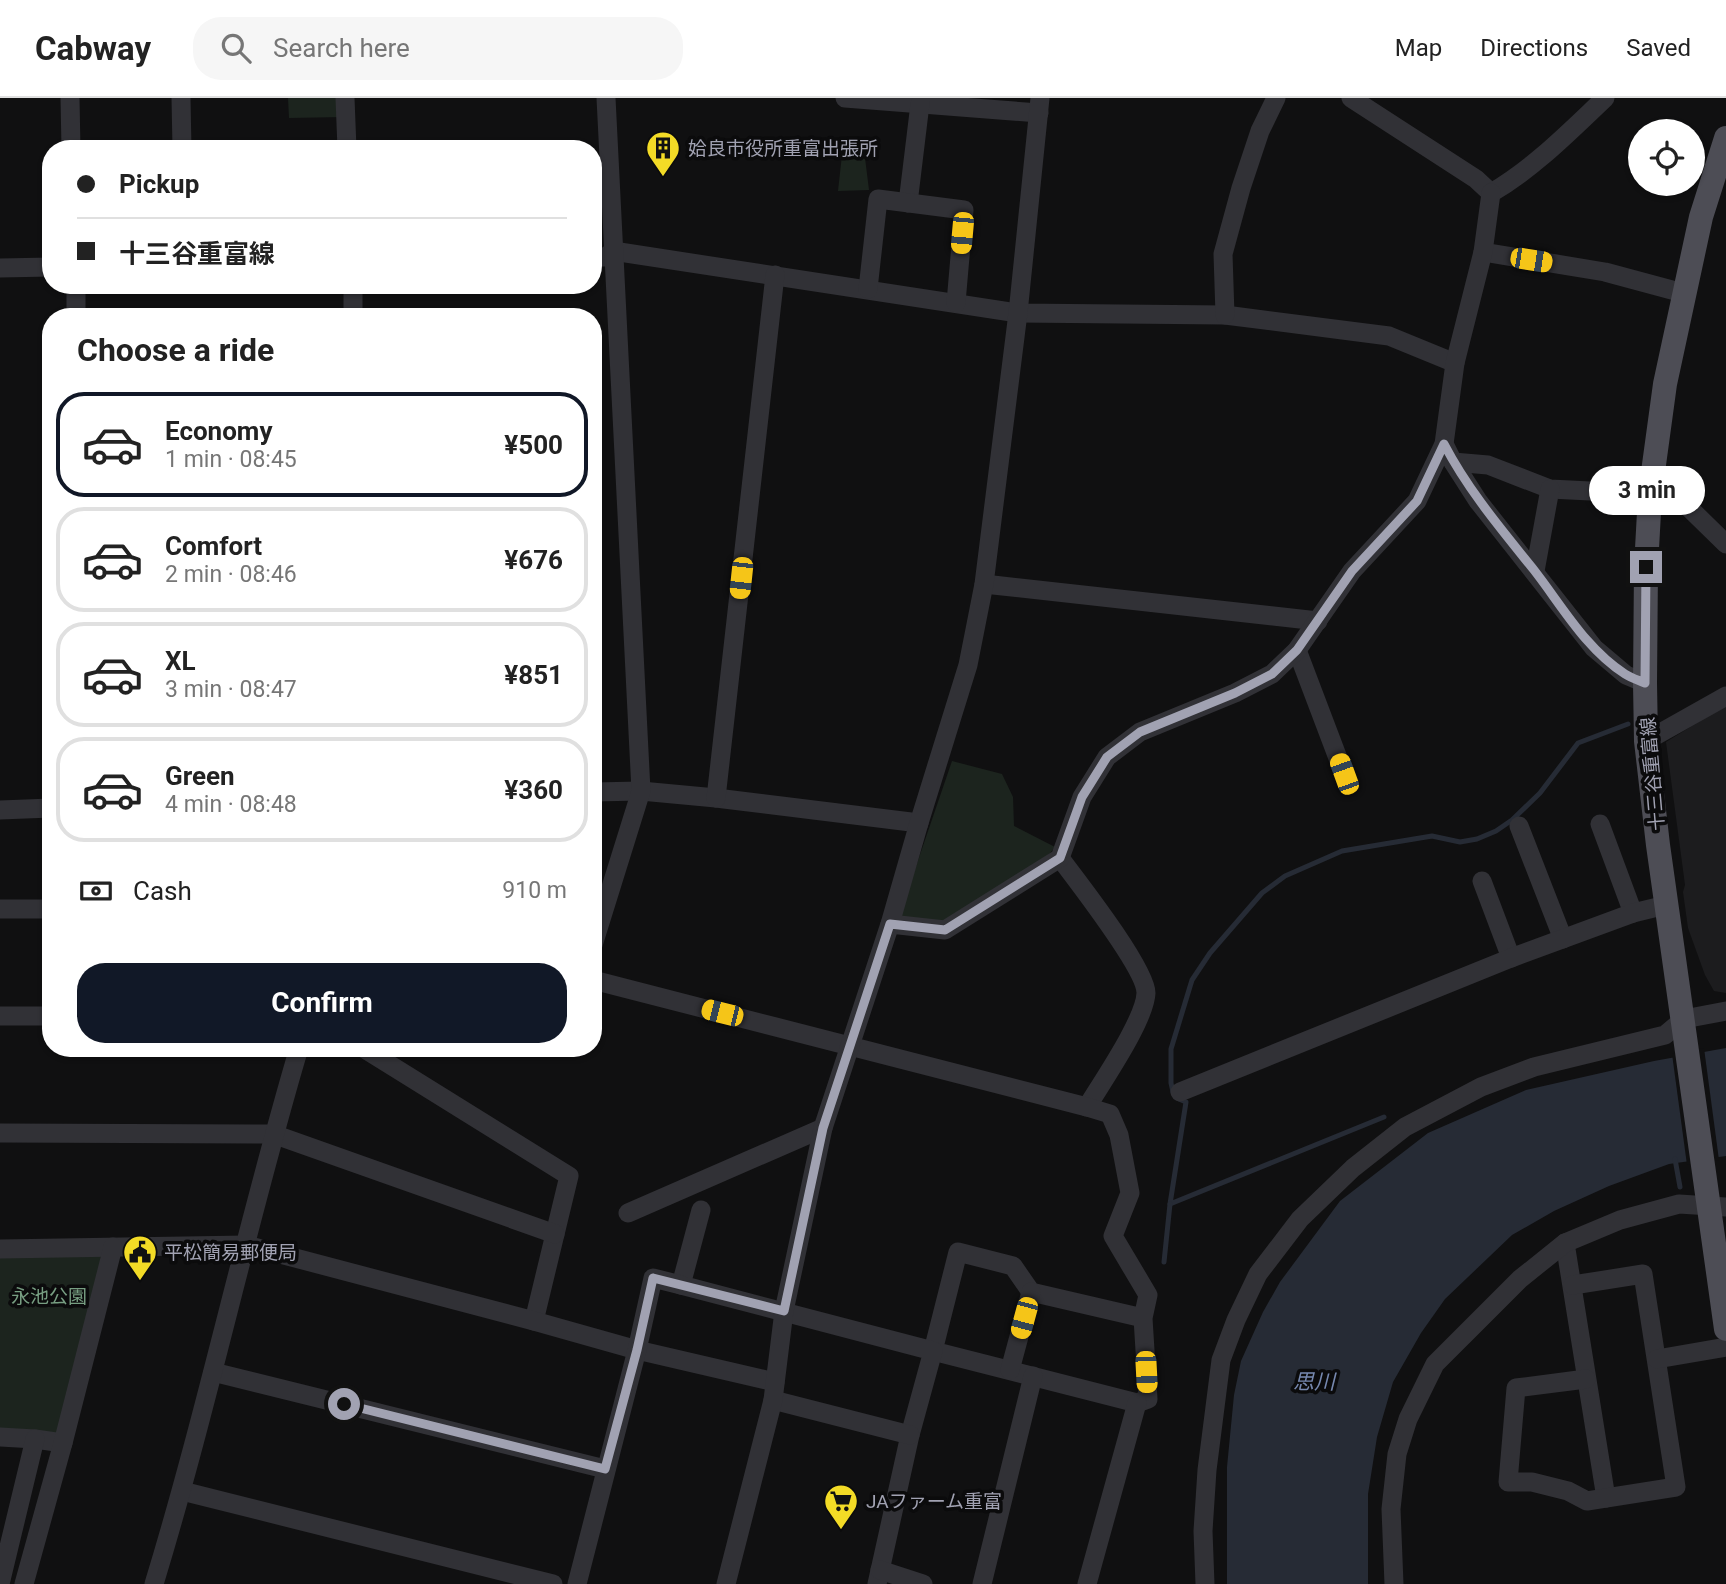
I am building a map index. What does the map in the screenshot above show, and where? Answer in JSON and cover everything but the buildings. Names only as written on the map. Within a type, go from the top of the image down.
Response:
[{"type":"main road","name":"十三谷重富線","points":[[1726,138],[1700,217],[1665,384],[1650,494],[1645,683],[1646,741],[1667,905],[1713,1200],[1726,1329]]},
{"type":"street","points":[[70,98],[71,140]]},
{"type":"street","points":[[181,98],[182,140]]},
{"type":"street","points":[[345,98],[347,140]]},
{"type":"street","points":[[602,916],[641,791],[606,98]]},
{"type":"street","points":[[1225,315],[1223,254],[1256,142],[1276,98]]},
{"type":"street","points":[[1491,193],[1545,154],[1605,98]]},
{"type":"street","points":[[726,1584],[774,1391],[784,1311],[823,1128],[890,924],[968,665],[984,584],[1018,313],[1040,106],[920,104],[845,99]]},
{"type":"street","points":[[1361,101],[1476,179],[1491,193]]},
{"type":"street","points":[[908,203],[920,104]]},
{"type":"street","points":[[890,924],[945,930],[1060,858],[1082,797],[1107,757],[1140,732],[1235,693],[1272,674],[1297,650],[1352,571],[1417,501],[1444,444],[1455,363],[1483,251],[1491,193]]},
{"type":"street","points":[[868,289],[878,199],[964,210],[956,303]]},
{"type":"street","points":[[602,257],[613,251],[1018,313],[1225,315],[1389,335],[1455,363]]},
{"type":"street","points":[[1483,251],[1605,272],[1683,293]]},
{"type":"street","points":[[0,268],[42,267]]},
{"type":"street","points":[[716,798],[775,275]]},
{"type":"street","points":[[1444,444],[1479,501],[1594,648],[1626,675],[1645,683]]},
{"type":"street","points":[[1453,462],[1488,465],[1549,489],[1679,498],[1726,544]]},
{"type":"street","points":[[1535,571],[1549,489]]},
{"type":"street","points":[[984,584],[1318,621]]},
{"type":"street","points":[[1297,650],[1344,774]]},
{"type":"street","points":[[1646,741],[1726,696]]},
{"type":"street","points":[[602,792],[641,791],[716,798],[919,823]]},
{"type":"street","points":[[0,810],[42,808]]},
{"type":"street","points":[[1600,824],[1633,913]]},
{"type":"street","points":[[1519,826],[1563,939]]},
{"type":"street","points":[[1060,858],[1134,962],[1146,992],[1139,1020],[1087,1107]]},
{"type":"street","points":[[1482,881],[1511,958]]},
{"type":"street","points":[[1180,1092],[1511,958],[1633,913],[1667,905]]},
{"type":"street","points":[[0,909],[42,909]]},
{"type":"street","points":[[577,1584],[653,1278],[1137,1403],[1148,1399],[1143,1318],[1148,1295],[1113,1236],[1130,1193],[1119,1135],[1110,1115],[851,1045],[602,982]]},
{"type":"street","points":[[1205,1584],[1203,1531],[1207,1470],[1221,1360],[1258,1274],[1300,1219],[1353,1168],[1405,1127],[1492,1083],[1534,1067],[1665,1035],[1684,1018],[1726,1011]]},
{"type":"street","points":[[0,1016],[42,1016]]},
{"type":"street","points":[[154,1584],[182,1491],[273,1134],[296,1057]]},
{"type":"street","points":[[377,1057],[569,1176],[534,1321]]},
{"type":"street","points":[[628,1213],[823,1128]]},
{"type":"street","points":[[0,1133],[273,1134],[555,1234]]},
{"type":"street","points":[[1394,1584],[1391,1509],[1397,1454],[1408,1419],[1435,1364],[1520,1279],[1565,1242],[1620,1220],[1679,1204],[1713,1200]]},
{"type":"street","points":[[681,1285],[701,1210]]},
{"type":"street","points":[[1565,1242],[1605,1498]]},
{"type":"street","points":[[0,1249],[246,1245],[637,1350],[910,1435]]},
{"type":"street","points":[[24,1584],[113,1247]]},
{"type":"street","points":[[923,1584],[879,1577],[910,1435],[958,1252],[1013,1266],[1031,1292],[1143,1318]]},
{"type":"street","points":[[1573,1285],[1643,1274],[1676,1487],[1587,1501],[1568,1491],[1532,1482],[1508,1482],[1516,1388],[1586,1379]]},
{"type":"street","points":[[1010,1370],[1031,1292]]},
{"type":"street","points":[[1657,1359],[1726,1347]]},
{"type":"street","points":[[213,1371],[605,1469]]},
{"type":"street","points":[[982,1584],[1033,1376]]},
{"type":"street","points":[[1087,1584],[1137,1403]]},
{"type":"street","points":[[0,1437],[63,1443]]},
{"type":"street","points":[[6,1584],[0,1583],[35,1439]]},
{"type":"street","points":[[182,1491],[553,1584]]},
{"type":"shaded area","points":[[1726,705],[1726,993],[1714,991],[1705,975],[1688,928],[1666,742]]},
{"type":"green space","points":[[288,98],[342,98],[344,117],[289,118]]},
{"type":"green space","points":[[842,155],[865,158],[869,190],[838,191]]},
{"type":"green space","points":[[952,761],[1002,774],[1013,797],[1014,826],[1055,847],[1047,857],[942,923],[898,919]]},
{"type":"green space","name":"永池公園","points":[[113,1247],[63,1443],[0,1438],[0,1249]]},
{"type":"water","name":"思川","points":[[1726,1048],[1726,1156],[1669,1164],[1609,1186],[1554,1211],[1512,1235],[1445,1299],[1421,1333],[1393,1382],[1377,1437],[1368,1494],[1368,1584],[1227,1584],[1227,1467],[1234,1395],[1241,1361],[1280,1282],[1340,1201],[1428,1133],[1526,1090]]},
{"type":"pier","points":[[1704,1048],[1719,1160],[1687,1165],[1672,1054]]},
{"type":"waterway","points":[[1173,1092],[1171,1049],[1192,980],[1210,953],[1262,893],[1285,876],[1342,851],[1432,836],[1460,842],[1496,831],[1512,820],[1540,793],[1578,743],[1628,724]]},
{"type":"waterway","points":[[1179,1099],[1186,1102],[1170,1204],[1384,1117]]},
{"type":"waterway","points":[[1675,1159],[1680,1187]]},
{"type":"waterway","points":[[1164,1262],[1170,1204]]},
{"type":"place","name":"姶良市役所重富出張所","points":[[663,178]]},
{"type":"place","name":"平松簡易郵便局","points":[[140,1282]]},
{"type":"place","name":"JAファーム重富","points":[[841,1531]]},
{"type":"route","points":[[344,1404],[605,1469],[653,1278],[784,1311],[823,1128],[890,924],[945,930],[1060,858],[1082,797],[1107,757],[1140,732],[1235,693],[1272,674],[1297,650],[1352,571],[1417,501],[1444,444],[1479,501],[1594,648],[1626,675],[1645,683],[1646,567]]}]
